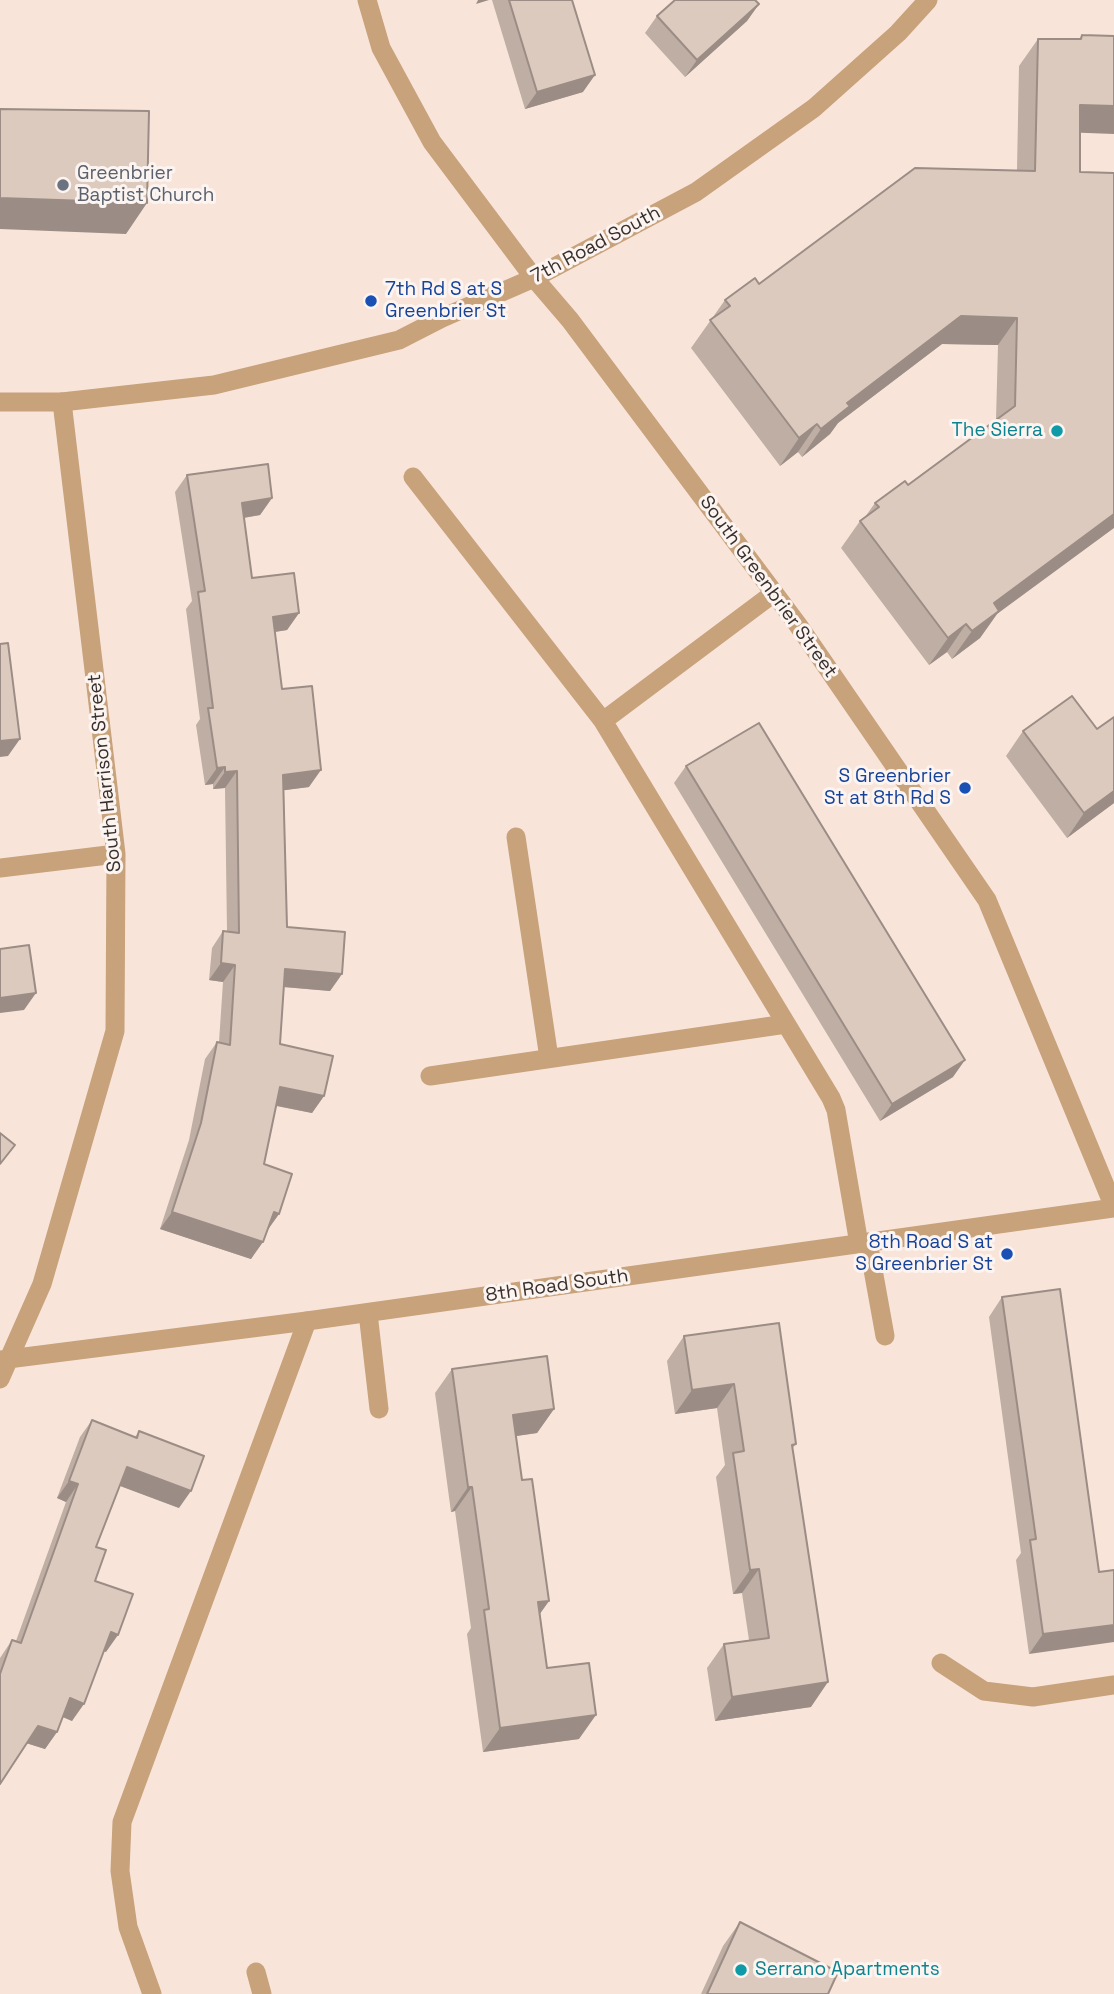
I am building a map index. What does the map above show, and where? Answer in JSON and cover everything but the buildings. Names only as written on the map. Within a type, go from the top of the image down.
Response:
[{"type":"street","name":"South Greenbrier Street","points":[[368,0],[381,48],[432,142],[534,278],[570,320],[798,625],[987,900],[1114,1208]]},
{"type":"street","name":"7th Road South","points":[[0,402],[62,402],[214,385],[399,340],[534,278],[695,191],[814,108],[898,33],[928,0]]},
{"type":"street","name":"South Harrison Street","points":[[0,1379],[5,1359],[42,1284],[115,1031],[116,854],[62,402]]},
{"type":"street","points":[[413,477],[603,721],[836,1111],[885,1336]]},
{"type":"street","points":[[603,721],[774,593]]},
{"type":"street","points":[[516,837],[549,1058]]},
{"type":"street","points":[[0,868],[116,854]]},
{"type":"street","points":[[430,1076],[786,1024]]},
{"type":"street","name":"8th Road South","points":[[5,1359],[368,1313],[1114,1208]]},
{"type":"street","points":[[368,1313],[379,1409]]},
{"type":"street","points":[[152,1994],[128,1927],[120,1871],[122,1822],[307,1321]]},
{"type":"street","points":[[941,1663],[984,1691],[1033,1698],[1114,1685]]},
{"type":"street","points":[[256,1972],[262,1994]]},
{"type":"place","name":"Greenbrier Baptist Church","points":[[63,185]]},
{"type":"place","name":"7th Rd S at S Greenbrier St","points":[[371,301]]},
{"type":"place","name":"The Sierra","points":[[1057,431]]},
{"type":"place","name":"S Greenbrier St at 8th Rd S","points":[[965,788]]},
{"type":"place","name":"8th Road S at S Greenbrier St","points":[[1007,1254]]},
{"type":"place","name":"Serrano Apartments","points":[[741,1970]]}]
